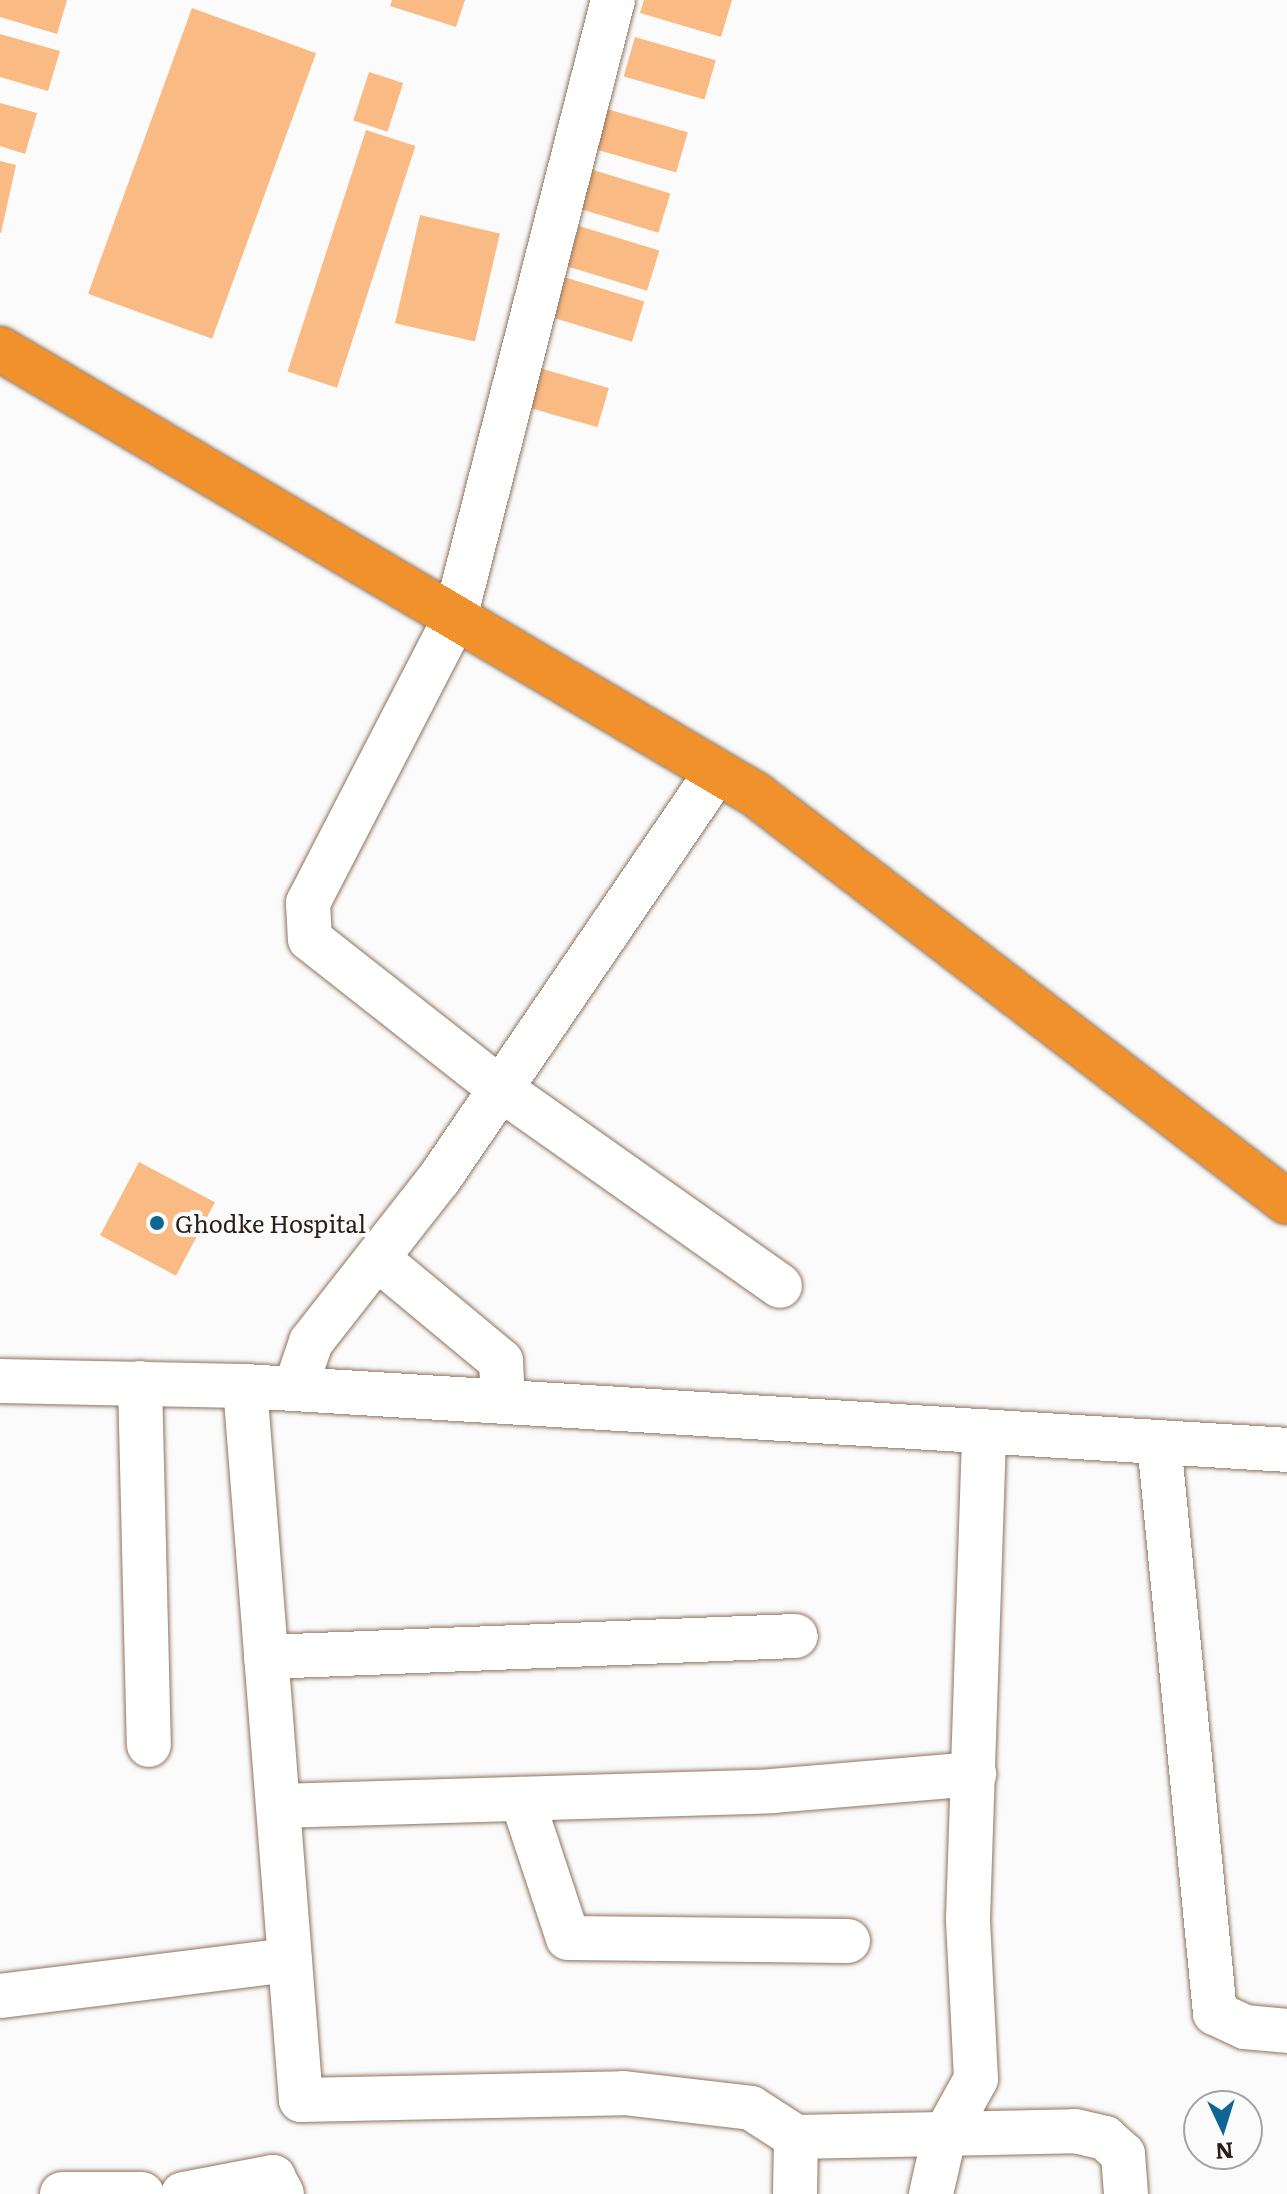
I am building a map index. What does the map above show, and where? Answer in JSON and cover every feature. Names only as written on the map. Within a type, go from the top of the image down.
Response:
[{"type":"highway","points":[[0,349],[755,794],[1287,1202]]},
{"type":"street","points":[[613,0],[455,618],[308,903],[310,939],[498,1087],[780,1286]]},
{"type":"street","points":[[295,1389],[311,1342],[439,1179],[498,1087],[717,772]]},
{"type":"street","points":[[378,1259],[501,1361],[503,1402]]},
{"type":"street","points":[[0,1381],[245,1386],[1287,1450]]},
{"type":"street","points":[[140,1383],[149,1745]]},
{"type":"street","points":[[245,1386],[301,2100],[624,2093],[751,2108],[796,2137],[944,2137],[1075,2131],[1105,2138],[1123,2154],[1126,2194]]},
{"type":"street","points":[[931,2194],[944,2137],[976,2079],[968,1919],[974,1774],[974,1630],[984,1431]]},
{"type":"street","points":[[1159,1442],[1215,2013],[1245,2027],[1287,2031]]},
{"type":"street","points":[[266,1657],[796,1636]]},
{"type":"street","points":[[278,1806],[772,1791],[974,1774]]},
{"type":"street","points":[[522,1799],[568,1938],[848,1941]]},
{"type":"street","points":[[0,1996],[290,1960]]},
{"type":"street","points":[[795,2194],[796,2137]]},
{"type":"street","points":[[183,2194],[273,2177],[282,2194]]},
{"type":"street","points":[[62,2194],[142,2194]]},
{"type":"building","points":[[0,0],[67,0],[57,34],[0,17]]},
{"type":"building","points":[[392,0],[465,0],[456,27],[390,6]]},
{"type":"building","points":[[644,0],[732,0],[721,37],[640,13]]},
{"type":"building","points":[[192,8],[316,53],[212,339],[88,294]]},
{"type":"building","points":[[0,34],[60,51],[48,91],[0,77]]},
{"type":"building","points":[[635,37],[716,60],[704,100],[624,76]]},
{"type":"building","points":[[369,72],[403,83],[387,132],[353,121]]},
{"type":"building","points":[[0,103],[37,113],[25,154],[0,146]]},
{"type":"building","points":[[607,109],[688,132],[676,173],[595,149]]},
{"type":"building","points":[[366,130],[415,146],[337,388],[288,372]]},
{"type":"building","points":[[0,161],[16,165],[1,233],[0,233]]},
{"type":"building","points":[[590,169],[670,194],[658,233],[578,208]]},
{"type":"building","points":[[420,215],[500,233],[475,342],[395,323]]},
{"type":"building","points":[[579,226],[659,251],[647,291],[567,266]]},
{"type":"building","points":[[564,277],[644,302],[632,342],[552,317]]},
{"type":"building","points":[[529,365],[609,388],[597,427],[518,404]]},
{"type":"building","points":[[139,1162],[215,1202],[176,1276],[100,1235]]},
{"type":"place","name":"Ghodke Hospital","points":[[157,1223]]}]
